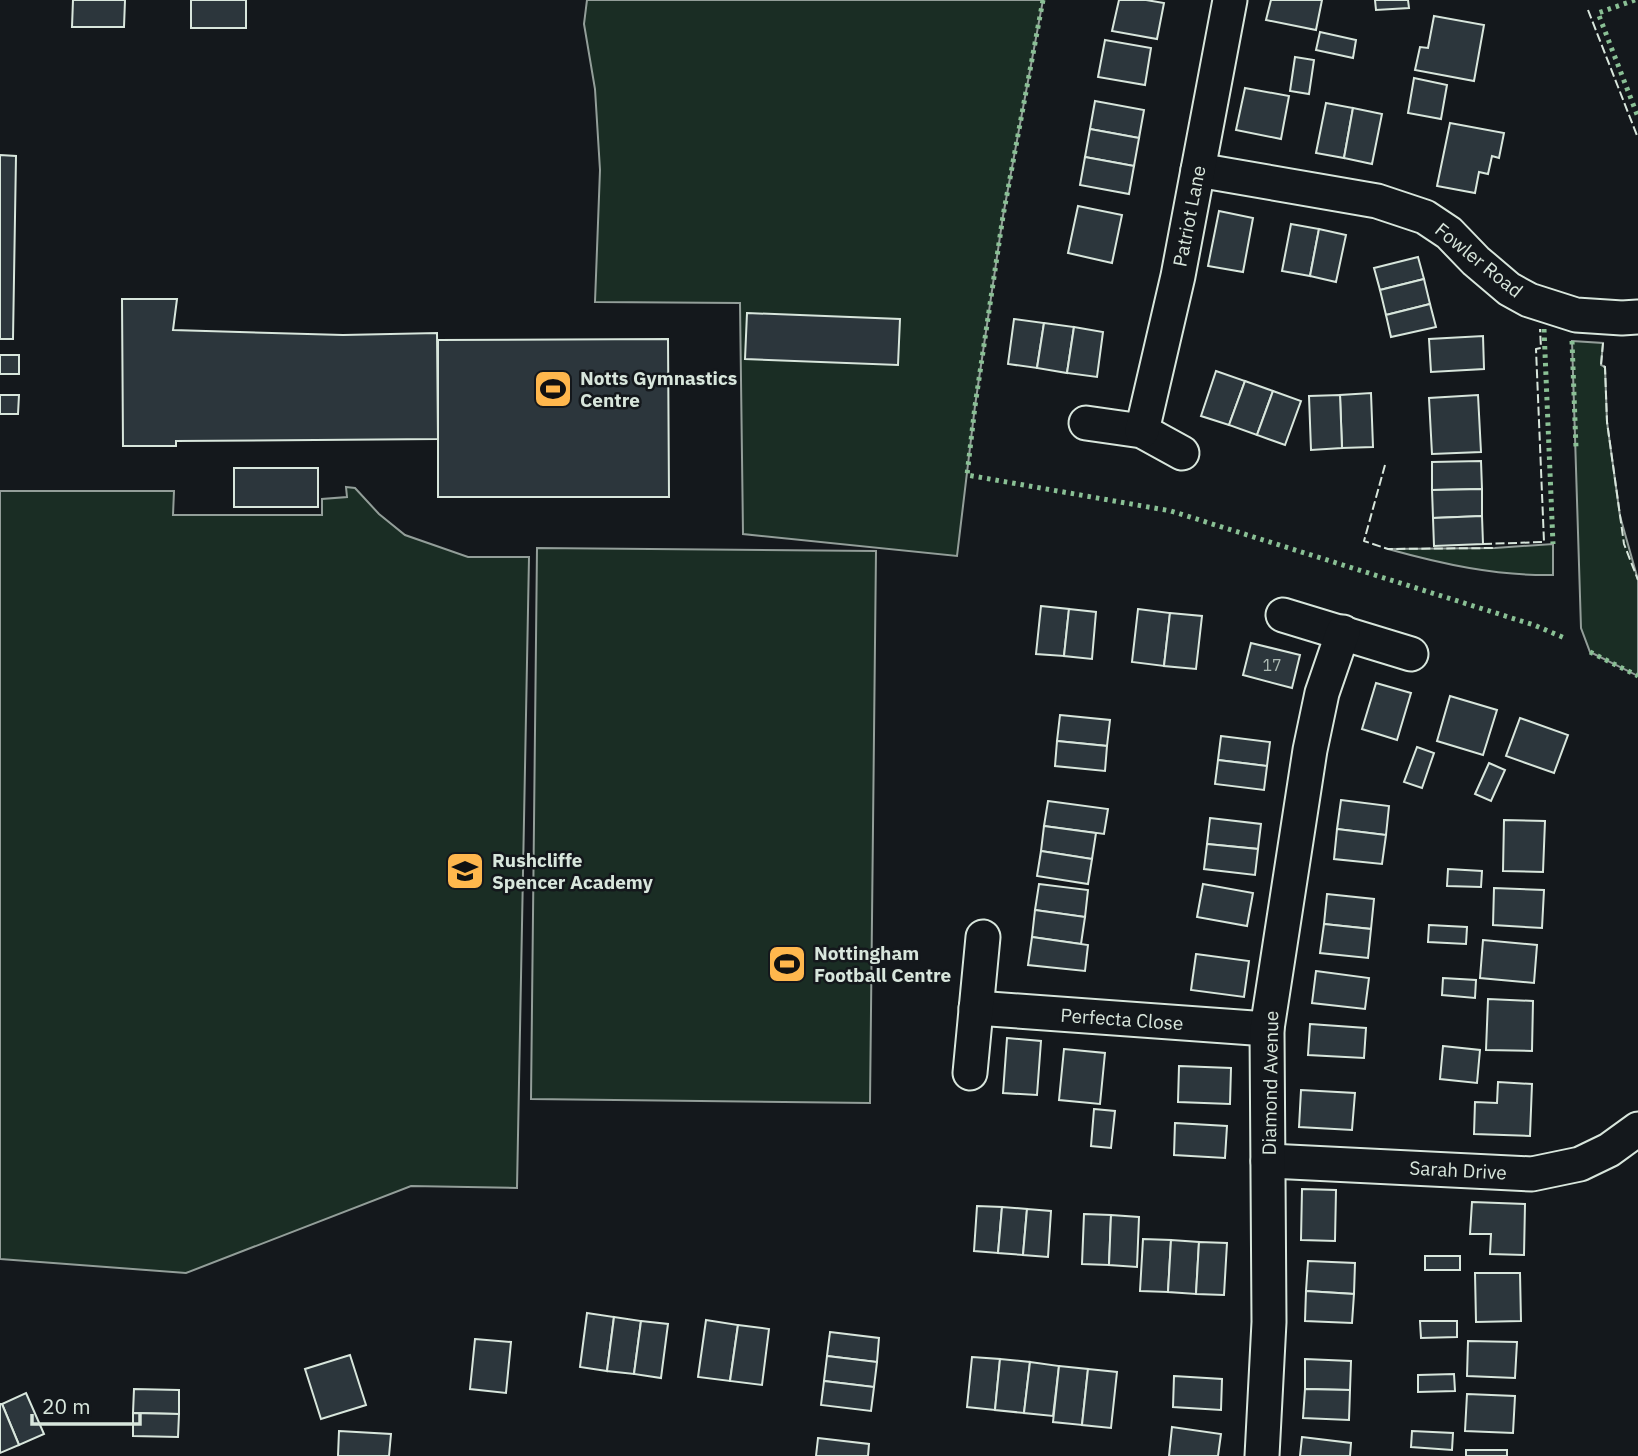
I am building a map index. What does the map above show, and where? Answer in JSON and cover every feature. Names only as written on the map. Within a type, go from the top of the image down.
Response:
[{"type":"street","name":"Patriot Lane","points":[[1142,431],[1178,275],[1230,0]]},
{"type":"street","name":"Fowler Road","points":[[1198,170],[1377,201],[1425,217],[1450,233],[1476,261],[1509,289],[1529,300],[1576,316],[1638,317]]},
{"type":"street","points":[[1086,423],[1142,431],[1182,453]]},
{"type":"street","points":[[1283,615],[1411,654]]},
{"type":"street","name":"Diamond Avenue","points":[[1262,1456],[1269,1322],[1267,1029],[1310,750],[1322,693],[1343,632]]},
{"type":"street","points":[[970,1073],[983,937]]},
{"type":"street","name":"Perfecta Close","points":[[976,1008],[1267,1029]]},
{"type":"street","name":"Sarah Drive","points":[[1268,1161],[1532,1174],[1580,1164],[1609,1150],[1638,1129]]},
{"type":"green space","points":[[587,0],[1043,0],[1003,216],[975,406],[957,556],[743,534],[740,303],[595,302],[600,170],[595,89],[584,24]]},
{"type":"green space","points":[[1572,341],[1603,343],[1601,365],[1605,367],[1607,422],[1620,516],[1638,580],[1638,676],[1590,652],[1581,628]]},
{"type":"green space","points":[[346,487],[355,488],[379,514],[405,535],[468,557],[529,557],[517,1188],[411,1186],[186,1273],[0,1259],[0,491],[174,491],[173,515],[322,515],[322,499],[347,497]]},
{"type":"green space","points":[[1553,544],[1553,575],[1469,568],[1388,549],[1495,548]]},
{"type":"green space","points":[[537,548],[876,551],[870,1103],[531,1099]]},
{"type":"building","points":[[73,0],[125,0],[124,27],[72,27]]},
{"type":"building","points":[[191,0],[246,0],[246,28],[191,28]]},
{"type":"building","points":[[1119,0],[1164,3],[1157,39],[1112,31]]},
{"type":"building","points":[[1271,0],[1322,0],[1316,30],[1266,20]]},
{"type":"building","points":[[1375,0],[1408,0],[1409,8],[1376,10]]},
{"type":"building","points":[[1434,16],[1484,25],[1474,81],[1415,70],[1420,47],[1428,48]]},
{"type":"building","points":[[1320,32],[1356,40],[1353,58],[1316,50]]},
{"type":"building","points":[[1105,40],[1151,48],[1145,85],[1098,77]]},
{"type":"building","points":[[1295,57],[1314,60],[1309,94],[1290,91]]},
{"type":"building","points":[[1414,78],[1447,85],[1441,119],[1408,113]]},
{"type":"building","points":[[1245,88],[1289,96],[1281,139],[1236,130]]},
{"type":"building","points":[[1095,101],[1144,110],[1139,138],[1090,129]]},
{"type":"building","points":[[1326,103],[1353,108],[1344,158],[1316,153]]},
{"type":"building","points":[[1353,108],[1382,114],[1372,164],[1344,158]]},
{"type":"building","points":[[1450,123],[1504,133],[1499,158],[1492,156],[1488,174],[1479,172],[1475,193],[1437,186]]},
{"type":"building","points":[[1090,129],[1139,138],[1134,166],[1085,157]]},
{"type":"building","points":[[0,155],[16,156],[13,339],[0,339]]},
{"type":"building","points":[[1085,157],[1134,166],[1129,194],[1080,185]]},
{"type":"building","points":[[1078,206],[1122,215],[1112,263],[1068,253]]},
{"type":"building","points":[[1219,211],[1253,218],[1243,272],[1208,266]]},
{"type":"building","points":[[1291,224],[1319,229],[1310,276],[1282,271]]},
{"type":"building","points":[[1319,229],[1346,235],[1336,282],[1310,276]]},
{"type":"building","points":[[1418,257],[1424,279],[1380,290],[1374,268]]},
{"type":"building","points":[[1424,279],[1430,304],[1386,315],[1380,290]]},
{"type":"building","points":[[122,299],[177,299],[173,330],[343,335],[437,333],[438,439],[176,441],[176,446],[123,446]]},
{"type":"building","points":[[1430,304],[1436,327],[1391,337],[1386,315]]},
{"type":"building","points":[[747,313],[900,319],[898,365],[745,359]]},
{"type":"building","points":[[1014,319],[1044,323],[1037,368],[1008,364]]},
{"type":"building","points":[[1044,323],[1074,327],[1067,373],[1037,368]]},
{"type":"building","points":[[1074,327],[1103,332],[1097,377],[1067,373]]},
{"type":"building","points":[[1483,336],[1484,369],[1431,372],[1429,339]]},
{"type":"building","name":"Notts Gymnastics Centre","points":[[668,339],[669,497],[438,497],[438,340]]},
{"type":"building","points":[[0,355],[19,355],[19,374],[0,374]]},
{"type":"building","points":[[1216,371],[1245,381],[1229,425],[1201,416]]},
{"type":"building","points":[[1245,381],[1273,391],[1257,435],[1229,425]]},
{"type":"building","points":[[1273,391],[1301,401],[1285,445],[1257,435]]},
{"type":"building","points":[[1371,393],[1373,447],[1342,448],[1340,395]]},
{"type":"building","points":[[0,395],[19,395],[18,414],[0,414]]},
{"type":"building","points":[[1340,395],[1342,448],[1311,450],[1309,396]]},
{"type":"building","points":[[1478,395],[1481,452],[1432,454],[1429,398]]},
{"type":"building","points":[[1481,461],[1482,489],[1432,490],[1432,462]]},
{"type":"building","points":[[234,468],[318,468],[318,507],[234,507]]},
{"type":"building","points":[[1482,489],[1482,516],[1433,518],[1432,490]]},
{"type":"building","points":[[1482,516],[1483,544],[1434,546],[1433,518]]},
{"type":"building","points":[[1041,606],[1069,609],[1064,656],[1036,654]]},
{"type":"building","points":[[1069,609],[1096,612],[1092,659],[1064,656]]},
{"type":"building","points":[[1138,609],[1170,613],[1164,666],[1132,662]]},
{"type":"building","points":[[1170,613],[1202,616],[1196,669],[1164,666]]},
{"type":"building","points":[[1251,643],[1300,655],[1292,688],[1243,675]]},
{"type":"building","points":[[1376,683],[1411,693],[1397,740],[1362,729]]},
{"type":"building","points":[[1450,696],[1497,710],[1483,755],[1437,741]]},
{"type":"building","points":[[1060,715],[1110,720],[1107,746],[1057,741]]},
{"type":"building","points":[[1520,718],[1568,735],[1554,773],[1506,756]]},
{"type":"building","points":[[1221,736],[1270,742],[1267,766],[1218,760]]},
{"type":"building","points":[[1057,741],[1107,746],[1105,771],[1055,766]]},
{"type":"building","points":[[1417,747],[1434,753],[1422,788],[1404,782]]},
{"type":"building","points":[[1218,760],[1267,766],[1264,790],[1215,784]]},
{"type":"building","points":[[1489,763],[1505,770],[1491,801],[1475,794]]},
{"type":"building","points":[[1341,800],[1389,806],[1386,835],[1337,829]]},
{"type":"building","points":[[1048,801],[1108,809],[1104,834],[1044,826]]},
{"type":"building","points":[[1210,818],[1261,824],[1258,849],[1207,844]]},
{"type":"building","points":[[1504,820],[1545,821],[1543,872],[1503,871]]},
{"type":"building","points":[[1044,826],[1096,833],[1092,859],[1041,851]]},
{"type":"building","points":[[1337,829],[1386,835],[1382,864],[1334,859]]},
{"type":"building","points":[[1207,844],[1258,849],[1255,875],[1204,869]]},
{"type":"building","points":[[1041,851],[1092,859],[1088,884],[1037,876]]},
{"type":"building","points":[[1448,869],[1482,871],[1481,887],[1447,886]]},
{"type":"building","points":[[1039,884],[1088,890],[1085,917],[1035,910]]},
{"type":"building","points":[[1203,884],[1253,893],[1247,926],[1197,917]]},
{"type":"building","points":[[1494,888],[1544,890],[1542,928],[1493,925]]},
{"type":"building","points":[[1327,894],[1374,899],[1371,929],[1324,924]]},
{"type":"building","points":[[1035,910],[1085,917],[1081,944],[1032,937]]},
{"type":"building","points":[[1324,924],[1371,929],[1368,958],[1320,953]]},
{"type":"building","points":[[1429,925],[1467,927],[1466,944],[1428,942]]},
{"type":"building","points":[[1032,937],[1088,945],[1085,971],[1028,965]]},
{"type":"building","points":[[1483,940],[1537,945],[1534,983],[1480,978]]},
{"type":"building","points":[[1196,954],[1249,961],[1244,997],[1191,990]]},
{"type":"building","points":[[1316,971],[1369,978],[1365,1009],[1312,1003]]},
{"type":"building","points":[[1443,978],[1476,980],[1475,998],[1442,995]]},
{"type":"building","points":[[1488,999],[1533,1001],[1532,1051],[1486,1050]]},
{"type":"building","points":[[1310,1024],[1366,1028],[1364,1058],[1308,1055]]},
{"type":"building","points":[[1007,1038],[1041,1041],[1037,1095],[1003,1093]]},
{"type":"building","points":[[1443,1046],[1480,1050],[1477,1083],[1440,1079]]},
{"type":"building","points":[[1064,1049],[1105,1053],[1100,1104],[1059,1100]]},
{"type":"building","points":[[1179,1066],[1231,1068],[1230,1104],[1178,1102]]},
{"type":"building","points":[[1498,1082],[1532,1084],[1530,1136],[1474,1134],[1475,1102],[1497,1103]]},
{"type":"building","points":[[1301,1090],[1355,1093],[1352,1130],[1299,1127]]},
{"type":"building","points":[[1094,1109],[1115,1111],[1111,1148],[1091,1146]]},
{"type":"building","points":[[1175,1123],[1227,1126],[1225,1158],[1174,1155]]},
{"type":"building","points":[[1302,1189],[1336,1190],[1335,1241],[1301,1240]]},
{"type":"building","points":[[1472,1202],[1525,1204],[1524,1255],[1490,1254],[1491,1234],[1470,1234]]},
{"type":"building","points":[[977,1206],[1002,1207],[998,1253],[974,1251]]},
{"type":"building","points":[[1002,1207],[1027,1209],[1023,1255],[998,1253]]},
{"type":"building","points":[[1027,1209],[1051,1211],[1048,1257],[1023,1255]]},
{"type":"building","points":[[1084,1214],[1111,1215],[1109,1265],[1082,1264]]},
{"type":"building","points":[[1111,1215],[1139,1217],[1137,1267],[1109,1265]]},
{"type":"building","points":[[1143,1239],[1171,1240],[1168,1292],[1140,1291]]},
{"type":"building","points":[[1171,1240],[1199,1242],[1196,1294],[1168,1292]]},
{"type":"building","points":[[1199,1242],[1227,1243],[1224,1295],[1196,1294]]},
{"type":"building","points":[[1425,1256],[1460,1256],[1460,1270],[1425,1270]]},
{"type":"building","points":[[1308,1261],[1355,1263],[1354,1294],[1306,1291]]},
{"type":"building","points":[[1475,1273],[1520,1273],[1521,1321],[1476,1322]]},
{"type":"building","points":[[1306,1291],[1354,1294],[1352,1323],[1305,1321]]},
{"type":"building","points":[[587,1313],[614,1317],[607,1371],[580,1367]]},
{"type":"building","points":[[614,1317],[641,1321],[634,1374],[607,1371]]},
{"type":"building","points":[[706,1320],[738,1325],[730,1381],[698,1377]]},
{"type":"building","points":[[641,1321],[668,1324],[661,1378],[634,1374]]},
{"type":"building","points":[[1420,1321],[1457,1321],[1457,1337],[1421,1338]]},
{"type":"building","points":[[738,1325],[769,1329],[762,1385],[730,1381]]},
{"type":"building","points":[[830,1332],[879,1338],[877,1362],[827,1356]]},
{"type":"building","points":[[475,1339],[511,1342],[506,1393],[470,1389]]},
{"type":"building","points":[[1468,1341],[1517,1342],[1515,1378],[1467,1376]]},
{"type":"building","points":[[350,1355],[366,1405],[321,1419],[305,1369]]},
{"type":"building","points":[[827,1356],[877,1362],[874,1387],[824,1381]]},
{"type":"building","points":[[972,1357],[1000,1359],[995,1410],[967,1407]]},
{"type":"building","points":[[1000,1359],[1030,1362],[1024,1413],[995,1410]]},
{"type":"building","points":[[1305,1359],[1351,1361],[1350,1390],[1305,1389]]},
{"type":"building","points":[[1030,1362],[1059,1366],[1053,1416],[1024,1413]]},
{"type":"building","points":[[1059,1366],[1088,1369],[1082,1425],[1053,1422]]},
{"type":"building","points":[[1088,1369],[1117,1372],[1111,1428],[1082,1425]]},
{"type":"building","points":[[1454,1374],[1455,1391],[1418,1392],[1418,1375]]},
{"type":"building","points":[[1174,1376],[1222,1379],[1221,1410],[1173,1407]]},
{"type":"building","points":[[824,1381],[874,1387],[871,1411],[821,1405]]},
{"type":"building","points":[[134,1389],[179,1390],[179,1414],[133,1413]]},
{"type":"building","points":[[1305,1389],[1350,1390],[1349,1420],[1303,1418]]},
{"type":"building","points":[[26,1393],[44,1434],[19,1445],[2,1404]]},
{"type":"building","points":[[1467,1394],[1515,1396],[1513,1433],[1465,1431]]},
{"type":"building","points":[[0,1404],[19,1445],[0,1453]]},
{"type":"building","points":[[133,1413],[179,1414],[178,1437],[133,1436]]},
{"type":"building","points":[[1172,1427],[1221,1434],[1218,1456],[1169,1456]]},
{"type":"building","points":[[339,1431],[391,1434],[389,1456],[338,1456]]},
{"type":"building","points":[[1412,1431],[1453,1433],[1452,1450],[1411,1447]]},
{"type":"building","points":[[1302,1437],[1351,1443],[1350,1456],[1300,1456]]},
{"type":"building","points":[[818,1438],[869,1444],[868,1456],[816,1456]]},
{"type":"building","points":[[1466,1450],[1507,1450],[1507,1456],[1466,1456]]},
{"type":"hedge","points":[[1043,0],[1003,216],[967,475],[1171,511],[1534,625],[1567,639]]},
{"type":"hedge","points":[[1635,0],[1598,13],[1638,117]]},
{"type":"hedge","points":[[1544,329],[1553,544]]},
{"type":"hedge","points":[[1572,341],[1576,448]]},
{"type":"hedge","points":[[1590,652],[1638,676]]},
{"type":"fence","points":[[1588,10],[1638,138]]},
{"type":"fence","points":[[1483,544],[1544,542],[1536,349],[1541,348],[1540,329]]},
{"type":"fence","points":[[1603,343],[1601,365],[1605,367],[1607,422],[1624,544],[1638,580]]},
{"type":"fence","points":[[1385,465],[1364,541],[1388,549],[1495,548]]},
{"type":"place","name":"Notts Gymnastics Centre","points":[[553,389]]},
{"type":"place","name":"Rushcliffe Spencer Academy","points":[[465,871]]},
{"type":"place","name":"Nottingham Football Centre","points":[[787,964]]}]
